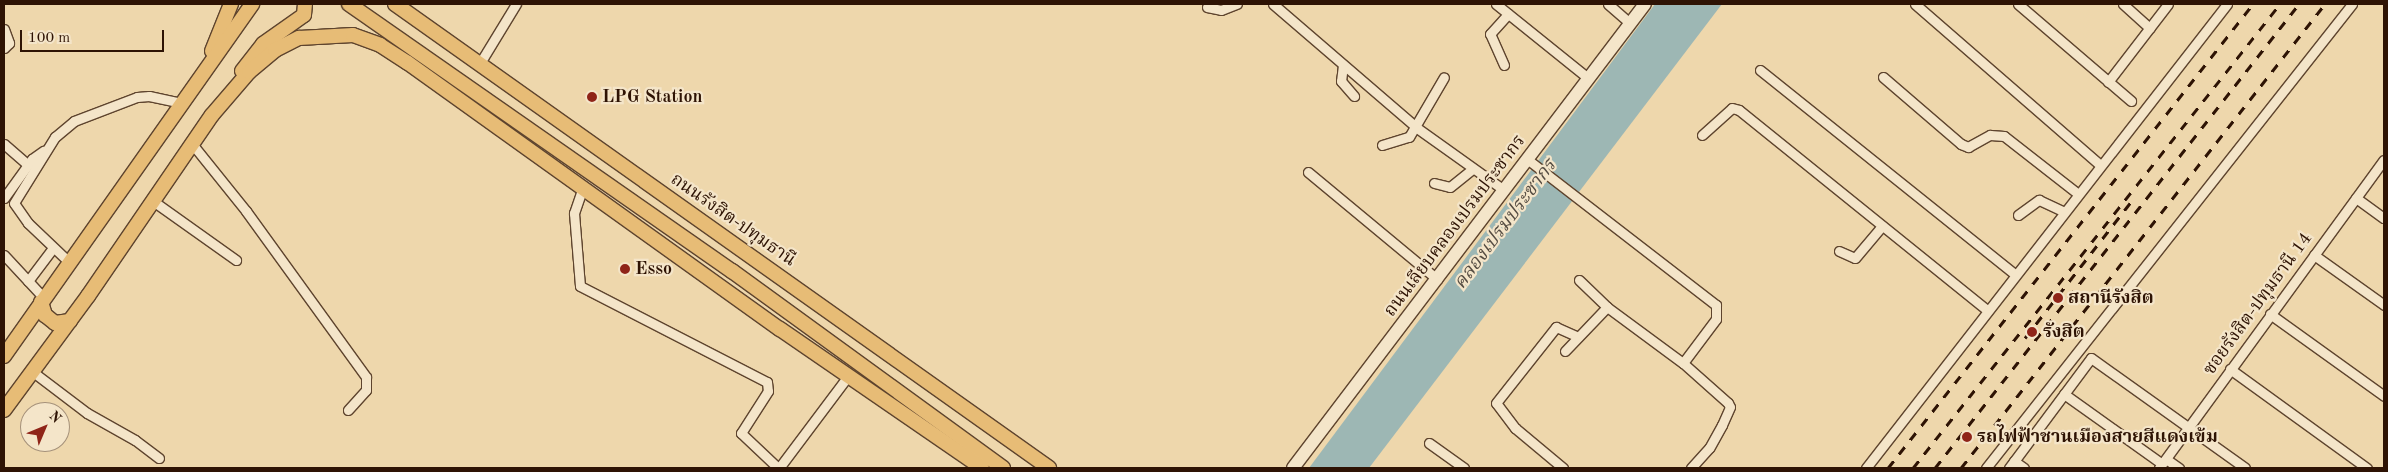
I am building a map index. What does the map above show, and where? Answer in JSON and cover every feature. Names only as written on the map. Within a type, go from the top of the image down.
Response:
[{"type":"main road","points":[[201,76],[228,19],[231,4]]},
{"type":"main road","points":[[4,356],[181,103],[253,4]]},
{"type":"main road","points":[[4,410],[70,321],[254,54],[273,36],[299,20],[304,15],[305,4]]},
{"type":"main road","points":[[349,4],[732,271],[1003,468]]},
{"type":"main road","points":[[382,4],[433,30]]},
{"type":"main road","name":"ถนนรังสิต-ปทุมธานี","points":[[394,4],[480,63],[1049,468]]},
{"type":"main road","points":[[212,115],[249,72],[275,50],[299,38],[353,35],[380,45],[848,376],[982,468]]},
{"type":"main road","points":[[43,300],[50,320],[60,325],[70,321]]},
{"type":"street","points":[[480,63],[516,4]]},
{"type":"street","points":[[1207,7],[1221,10],[1237,4]]},
{"type":"street","points":[[1273,4],[1417,128],[1504,190]]},
{"type":"street","points":[[1496,4],[1588,78]]},
{"type":"street","points":[[1608,4],[1630,23]]},
{"type":"street","name":"ถนนเลียบคลองเปรมประชากร","points":[[1293,468],[1504,190],[1529,161],[1588,78],[1645,4]]},
{"type":"street","points":[[1915,4],[2100,164]]},
{"type":"street","points":[[2018,4],[2131,101]]},
{"type":"street","points":[[2123,4],[2150,28]]},
{"type":"street","points":[[2108,82],[2168,4]]},
{"type":"street","points":[[1866,468],[2077,193],[2227,4]]},
{"type":"street","points":[[1986,468],[2352,4]]},
{"type":"street","points":[[1504,65],[1490,34],[1508,14]]},
{"type":"street","points":[[4,29],[9,44],[4,48]]},
{"type":"street","points":[[1343,65],[1342,81],[1354,96]]},
{"type":"street","points":[[1760,70],[2015,274]]},
{"type":"street","points":[[1382,144],[1404,141],[1417,128],[1427,100],[1444,77]]},
{"type":"street","points":[[1883,77],[1961,144],[1968,147],[1990,135],[2004,136],[2077,193]]},
{"type":"street","points":[[5,195],[28,165],[48,148],[74,121],[110,105],[149,96],[181,103]]},
{"type":"street","points":[[1702,135],[1732,108],[1739,110],[1987,310]]},
{"type":"street","points":[[4,144],[28,165]]},
{"type":"street","points":[[193,145],[246,211],[366,378],[366,390],[348,410]]},
{"type":"street","points":[[48,148],[14,203],[53,248],[69,262]]},
{"type":"street","name":"ซอยรังสิต-ปทุมธานี 14","points":[[2162,464],[2384,160]]},
{"type":"street","points":[[1529,161],[1716,305],[1716,319],[1684,363]]},
{"type":"street","points":[[1434,183],[1450,186],[1472,169]]},
{"type":"street","points":[[1308,172],[1437,279]]},
{"type":"street","points":[[583,187],[574,213],[580,286],[767,382],[768,391],[741,433],[779,468],[848,376]]},
{"type":"street","points":[[2356,198],[2384,218]]},
{"type":"street","points":[[2018,214],[2039,200],[2063,211]]},
{"type":"street","points":[[153,201],[236,260]]},
{"type":"street","points":[[1838,251],[1855,258],[1882,226]]},
{"type":"street","points":[[28,281],[53,248]]},
{"type":"street","points":[[4,255],[43,300]]},
{"type":"street","points":[[2314,255],[2384,305]]},
{"type":"street","points":[[1579,280],[1607,307],[1684,363],[1730,407],[1708,448],[1691,468]]},
{"type":"street","points":[[1565,351],[1607,307]]},
{"type":"street","points":[[2270,314],[2384,396]]},
{"type":"street","points":[[1563,468],[1514,428],[1496,403],[1556,327],[1578,337]]},
{"type":"street","points":[[2024,468],[2011,465],[2091,358],[2245,468]]},
{"type":"street","points":[[2230,369],[2367,468]]},
{"type":"street","points":[[33,372],[87,413],[135,440],[159,458]]},
{"type":"street","points":[[2064,394],[2162,464],[2179,468]]},
{"type":"street","points":[[1429,443],[1464,468]]},
{"type":"water","name":"คลองเปรมประชากร","points":[[1655,4],[1722,4],[1369,468],[1309,468]]},
{"type":"railway","points":[[1888,468],[2253,4]]},
{"type":"railway","points":[[1913,468],[2280,4]]},
{"type":"railway","points":[[1935,468],[2299,4]]},
{"type":"railway","points":[[1961,468],[2325,4]]},
{"type":"railway","points":[[2025,338],[2131,202]]},
{"type":"place","name":"LPG Station","points":[[592,97]]},
{"type":"place","name":"Esso","points":[[625,269]]},
{"type":"place","name":"สถานีรังสิต","points":[[2058,298]]},
{"type":"place","name":"รังสิต","points":[[2032,332]]},
{"type":"place","name":"รถไฟฟ้าชานเมืองสายสีแดงเข้ม","points":[[1967,437]]}]
